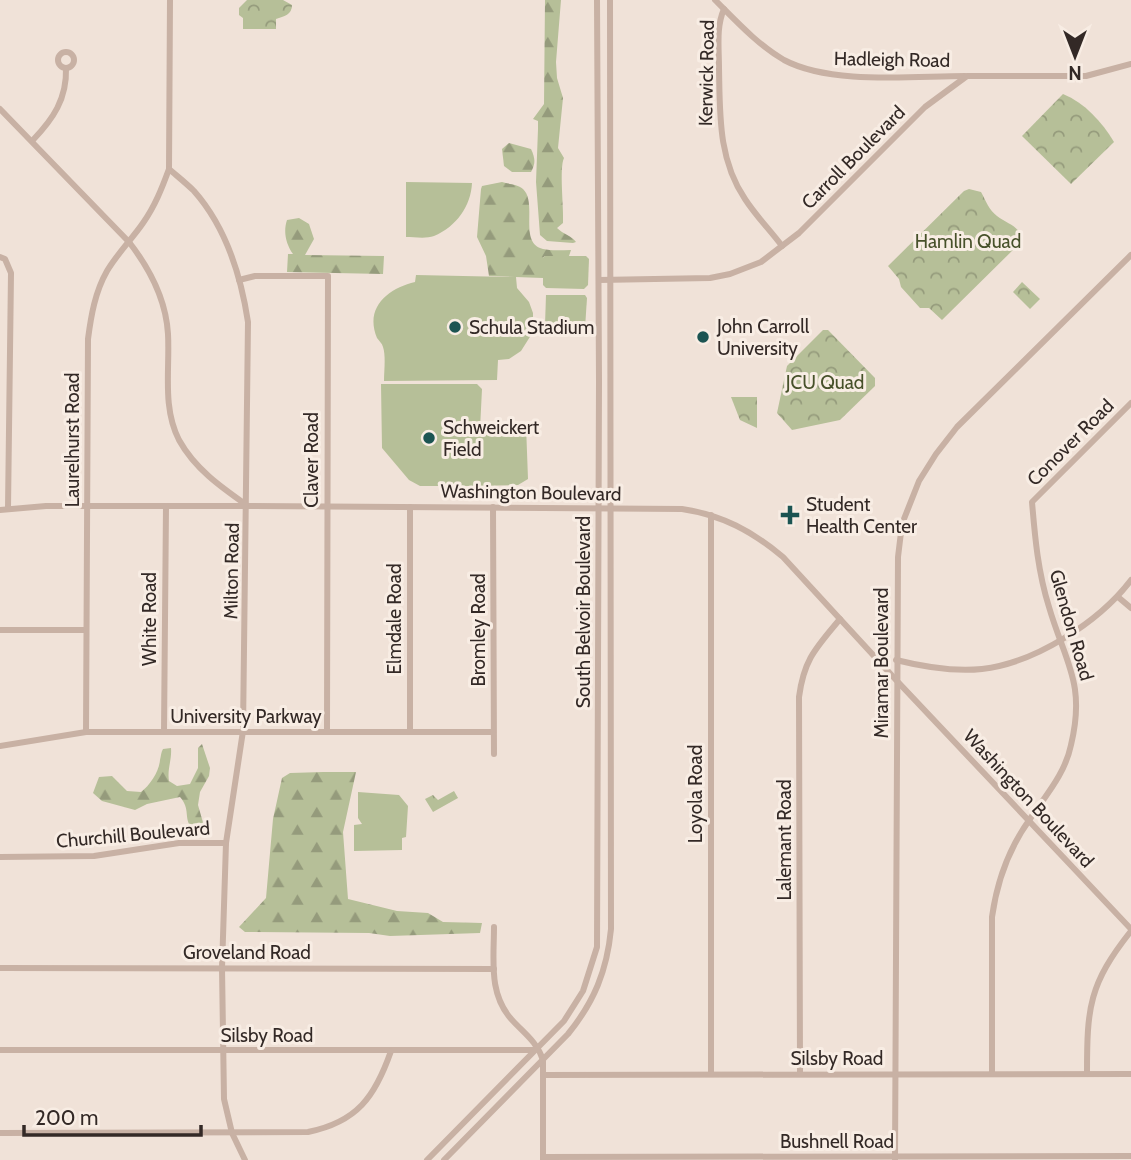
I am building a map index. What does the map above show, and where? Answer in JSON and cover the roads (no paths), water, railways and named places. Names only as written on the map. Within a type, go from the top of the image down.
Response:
[{"type":"street","points":[[169,169],[170,0]]},
{"type":"street","name":"South Belvoir Boulevard","points":[[427,1160],[564,1021],[583,991],[594,961],[598,930],[599,789],[597,0]]},
{"type":"street","name":"South Belvoir Boulevard","points":[[444,1160],[582,1017],[597,991],[608,953],[611,929],[610,0]]},
{"type":"street","name":"Hadleigh Road","points":[[715,0],[771,51],[793,64],[816,72],[849,76],[967,76]]},
{"type":"street","name":"Kerwick Road","points":[[724,9],[719,29],[722,145],[744,199],[782,246]]},
{"type":"street","points":[[967,76],[1086,76],[1131,64]]},
{"type":"street","points":[[33,141],[59,107],[65,93],[66,68]]},
{"type":"street","name":"Carroll Boulevard","points":[[599,280],[690,280],[720,276],[761,262],[799,233],[925,107],[967,76]]},
{"type":"street","points":[[0,108],[129,242],[155,282],[168,333],[168,400],[177,437],[198,467],[248,506]]},
{"type":"street","name":"Laurelhurst Road","points":[[86,732],[88,339],[91,317],[96,296],[107,272],[159,197],[169,169]]},
{"type":"street","name":"Milton Road","points":[[169,169],[194,192],[225,241],[239,281],[248,322],[248,506],[243,731],[226,843],[222,968],[224,1099],[232,1133],[245,1160]]},
{"type":"street","name":"Miramar Boulevard","points":[[895,1158],[896,660],[898,557],[902,524],[919,481],[957,427],[1131,256]]},
{"type":"street","points":[[0,257],[5,259],[11,273],[8,508]]},
{"type":"street","name":"Claver Road","points":[[239,281],[255,276],[328,276],[327,732]]},
{"type":"street","name":"Conover Road","points":[[1032,502],[1131,403]]},
{"type":"street","name":"Glendon Road","points":[[992,1073],[992,917],[995,897],[1013,847],[1063,769],[1071,747],[1078,705],[1072,670],[1049,610],[1041,579],[1032,502]]},
{"type":"street","name":"Washington Boulevard","points":[[0,510],[87,506],[494,507],[682,509],[711,515],[740,526],[762,539],[783,557],[1131,930]]},
{"type":"street","name":"White Road","points":[[164,732],[166,506]]},
{"type":"street","name":"Elmdale Road","points":[[410,507],[410,732]]},
{"type":"street","name":"Bromley Road","points":[[494,507],[494,754]]},
{"type":"street","name":"Loyola Road","points":[[711,515],[711,1074]]},
{"type":"street","points":[[896,660],[944,669],[982,669],[1016,661],[1062,639],[1118,597],[1131,580]]},
{"type":"street","points":[[1118,597],[1131,608]]},
{"type":"street","name":"Lalemant Road","points":[[800,1074],[799,697],[802,675],[810,656],[840,619]]},
{"type":"street","points":[[0,630],[86,630]]},
{"type":"street","name":"University Parkway","points":[[0,746],[86,732],[494,732]]},
{"type":"street","points":[[599,789],[610,789]]},
{"type":"street","name":"Churchill Boulevard","points":[[0,857],[94,856],[176,844],[226,843]]},
{"type":"street","points":[[494,927],[494,986],[502,1007],[543,1060],[543,1159]]},
{"type":"street","points":[[1087,1073],[1087,1026],[1097,983],[1108,960],[1131,930]]},
{"type":"street","name":"Groveland Road","points":[[0,968],[494,969]]},
{"type":"street","name":"Silsby Road","points":[[0,1050],[391,1051],[536,1048]]},
{"type":"street","points":[[0,1133],[308,1132],[329,1128],[365,1104],[381,1078],[391,1051]]},
{"type":"street","name":"Silsby Road","points":[[543,1075],[1131,1074]]},
{"type":"street","name":"Bushnell Road","points":[[543,1159],[1131,1156]]},
{"type":"place","name":"Schula Stadium","points":[[455,327]]},
{"type":"place","name":"John Carroll University","points":[[703,337]]},
{"type":"place","name":"Schweickert Field","points":[[429,438]]},
{"type":"place","name":"Student Health Center","points":[[790,515]]},
{"type":"park label","name":"Hamlin Quad","points":[[968,241]]},
{"type":"park label","name":"JCU Quad","points":[[825,382]]}]
